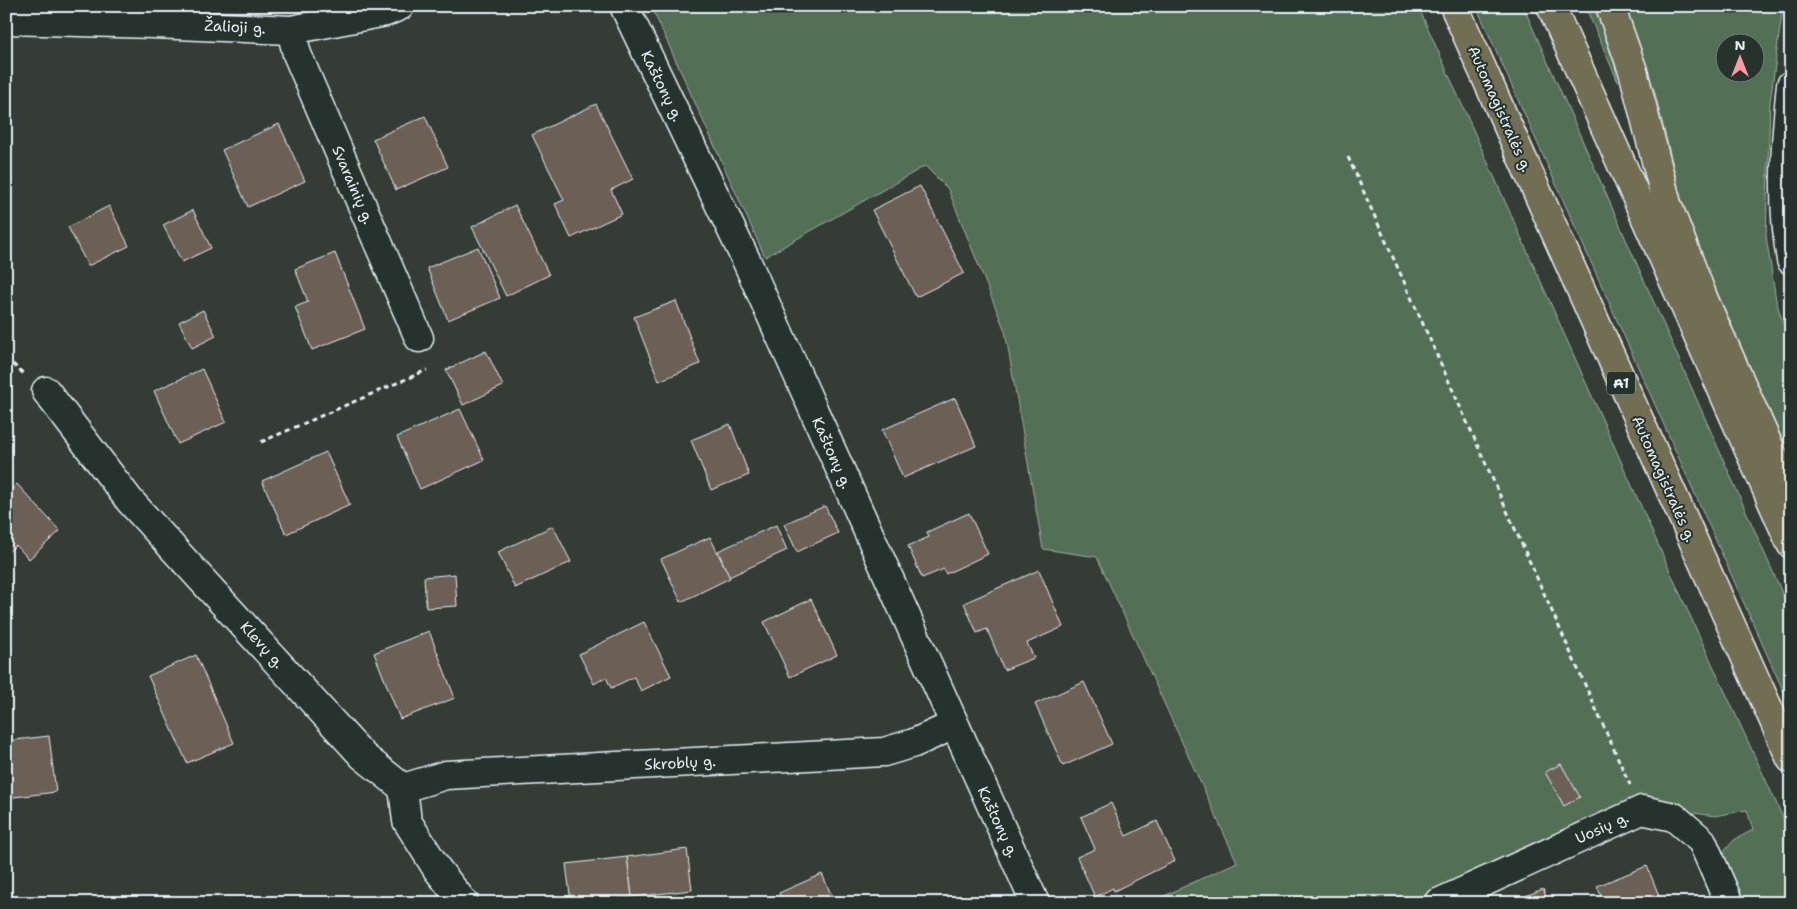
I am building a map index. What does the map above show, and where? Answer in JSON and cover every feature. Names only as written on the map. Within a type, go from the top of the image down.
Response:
[{"type":"highway","name":"Automagistralės g.","points":[[1454,6],[1791,759]]},
{"type":"highway","points":[[1550,6],[1791,544]]},
{"type":"highway","points":[[1610,6],[1633,71],[1667,204],[1704,300],[1791,496]]},
{"type":"street","name":"Žalioji g.","points":[[6,20],[291,30],[386,12],[400,6]]},
{"type":"street","name":"Kaštonų g.","points":[[624,6],[746,262],[1035,903]]},
{"type":"street","name":"Svarainių g.","points":[[291,30],[297,54],[419,338]]},
{"type":"street","points":[[1791,85],[1786,127],[1785,189],[1791,260]]},
{"type":"street","name":"Klevų g.","points":[[46,391],[130,501],[363,756],[403,788]]},
{"type":"street","name":"Skroblų g.","points":[[403,788],[446,775],[884,752],[954,725]]},
{"type":"street","points":[[403,788],[407,821],[437,870],[464,903]]},
{"type":"street","name":"Uosių g.","points":[[1438,903],[1642,810],[1674,817],[1702,841],[1729,903]]},
{"type":"path","points":[[1348,157],[1642,810]]},
{"type":"path","points":[[261,442],[427,370]]},
{"type":"green space","points":[[651,6],[1418,6],[1681,596],[1791,835],[1791,903],[1743,903],[1722,854],[1734,840],[1753,830],[1747,810],[1715,816],[1631,804],[1410,903],[1149,903],[1237,862],[1097,557],[1043,549],[1005,331],[948,189],[925,166],[765,257]]},
{"type":"green space","points":[[1476,6],[1523,6],[1791,613],[1791,708]]},
{"type":"green space","points":[[1585,6],[1596,6],[1610,40],[1618,82]]},
{"type":"green space","points":[[1624,6],[1783,6],[1770,102],[1766,236],[1776,300],[1791,351],[1791,460],[1699,251],[1681,198],[1654,89]]},
{"type":"building","points":[[596,104],[633,179],[611,190],[622,214],[571,238],[555,204],[564,200],[532,135]]},
{"type":"building","points":[[425,116],[448,167],[396,190],[373,139]]},
{"type":"building","points":[[279,124],[305,181],[248,207],[222,150]]},
{"type":"building","points":[[920,186],[964,273],[916,297],[872,210]]},
{"type":"building","points":[[515,205],[549,275],[506,296],[472,227]]},
{"type":"building","points":[[109,206],[129,246],[88,266],[68,227]]},
{"type":"building","points":[[193,210],[211,248],[182,262],[163,225]]},
{"type":"building","points":[[478,247],[500,298],[448,320],[427,268]]},
{"type":"building","points":[[335,253],[365,329],[312,350],[295,307],[308,302],[295,269]]},
{"type":"building","points":[[676,301],[700,364],[659,381],[634,317]]},
{"type":"building","points":[[203,310],[216,336],[192,348],[179,322]]},
{"type":"building","points":[[486,351],[503,386],[463,405],[446,370]]},
{"type":"building","points":[[202,369],[226,422],[178,444],[154,391]]},
{"type":"building","points":[[955,398],[976,446],[903,478],[882,430]]},
{"type":"building","points":[[460,409],[484,460],[420,489],[397,437]]},
{"type":"building","points":[[730,424],[749,475],[711,490],[691,440]]},
{"type":"building","points":[[326,452],[350,505],[286,534],[262,481]]},
{"type":"building","points":[[17,484],[60,531],[29,559],[16,545],[6,554],[6,494]]},
{"type":"building","points":[[825,506],[838,533],[797,552],[784,524]]},
{"type":"building","points":[[969,513],[988,554],[946,574],[944,569],[922,578],[908,546],[929,537],[927,532]]},
{"type":"building","points":[[776,525],[787,550],[729,577],[718,551]]},
{"type":"building","points":[[553,526],[571,562],[515,588],[498,552]]},
{"type":"building","points":[[710,537],[730,578],[681,602],[661,559]]},
{"type":"building","points":[[1039,570],[1063,627],[1027,643],[1034,658],[1004,670],[987,629],[977,633],[964,603]]},
{"type":"building","points":[[455,574],[457,606],[426,608],[424,577]]},
{"type":"building","points":[[811,599],[837,655],[790,677],[764,622]]},
{"type":"building","points":[[644,622],[671,676],[641,691],[634,677],[611,688],[606,677],[594,684],[579,654]]},
{"type":"building","points":[[429,631],[455,698],[400,719],[374,653]]},
{"type":"building","points":[[196,655],[234,743],[187,763],[148,676]]},
{"type":"building","points":[[1084,682],[1112,744],[1063,766],[1035,704]]},
{"type":"building","points":[[49,736],[56,792],[6,798],[6,741]]},
{"type":"building","points":[[1561,764],[1580,797],[1564,806],[1545,772]]},
{"type":"building","points":[[1111,803],[1126,836],[1157,821],[1175,861],[1114,891],[1113,888],[1095,897],[1077,857],[1095,849],[1081,817]]},
{"type":"building","points":[[687,849],[692,890],[632,897],[627,857]]},
{"type":"building","points":[[627,857],[632,897],[571,903],[566,864]]},
{"type":"building","points":[[1647,866],[1662,903],[1604,903],[1597,886]]},
{"type":"building","points":[[822,874],[835,903],[783,903],[779,893]]},
{"type":"building","points":[[1543,889],[1548,903],[1520,903],[1518,899]]}]
